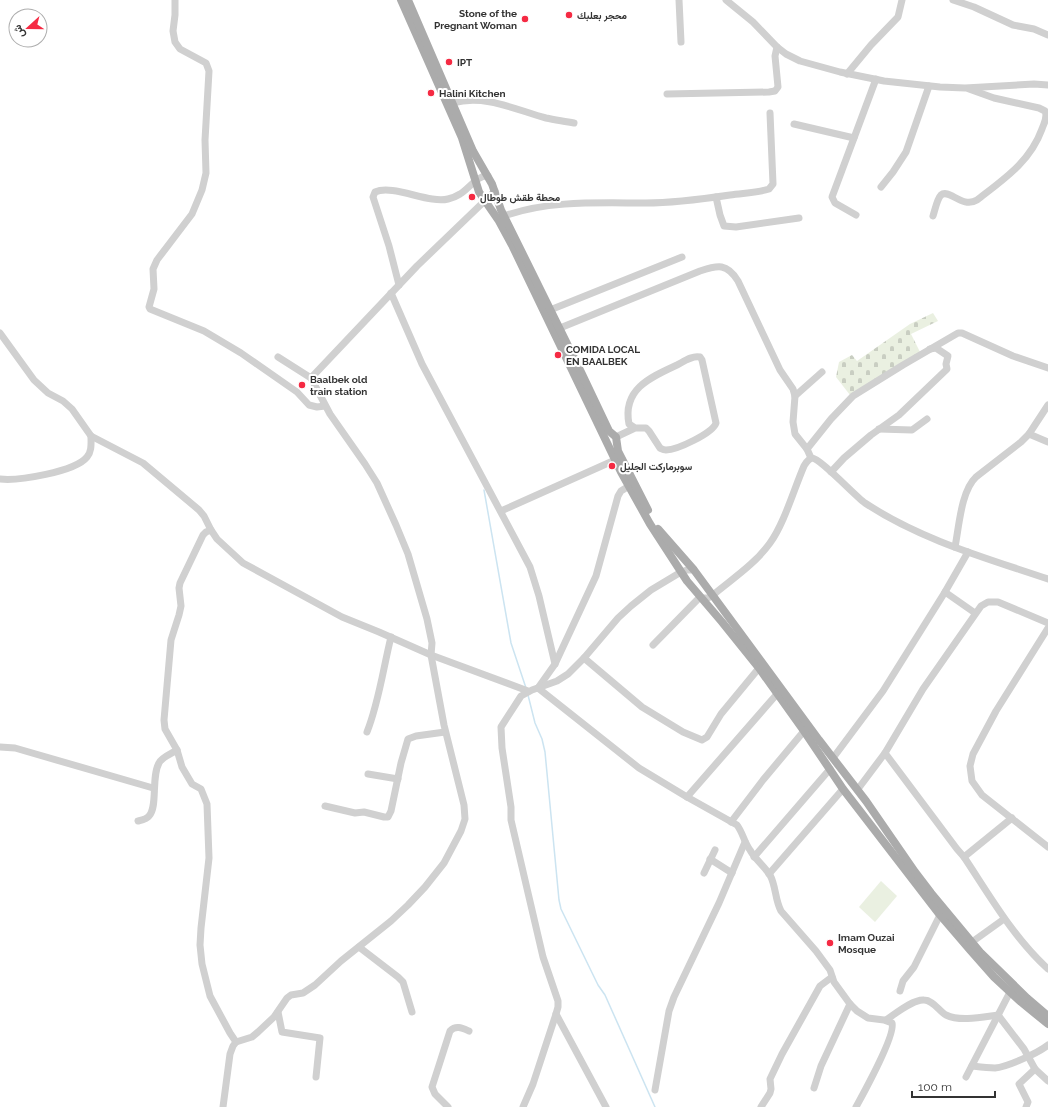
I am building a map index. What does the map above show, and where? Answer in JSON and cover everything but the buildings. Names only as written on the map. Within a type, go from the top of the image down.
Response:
[{"type":"main road","points":[[401,0],[462,138],[479,192],[499,221],[615,460],[653,529],[700,598],[725,625],[759,668],[804,730],[842,787],[940,915],[994,977],[1048,1024]]},
{"type":"main road","points":[[408,0],[473,151],[488,176],[504,216],[609,431],[616,437],[618,450],[652,519],[667,540],[694,570],[833,758],[858,789],[915,872],[972,942],[1000,972],[1048,1016]]},
{"type":"main road","points":[[842,787],[850,780]]},
{"type":"main road","points":[[858,808],[866,801]]},
{"type":"street","points":[[175,0],[176,15],[173,31],[175,42],[180,50],[206,63],[209,71],[205,140],[206,173],[202,190],[192,214],[157,260],[153,268],[154,289],[149,307],[150,309],[204,331],[241,352],[297,392],[309,405],[326,406]]},
{"type":"street","points":[[680,0],[681,42]]},
{"type":"street","points":[[726,0],[754,22],[777,47],[792,58],[847,74],[940,87],[965,88],[1034,84],[1048,85]]},
{"type":"street","points":[[847,74],[871,45],[896,20],[902,0]]},
{"type":"street","points":[[953,0],[974,7],[1013,25],[1048,35]]},
{"type":"street","points":[[667,94],[775,91],[778,87],[775,56],[777,47]]},
{"type":"street","points":[[856,215],[835,203],[832,198],[876,79]]},
{"type":"street","points":[[881,187],[906,152],[929,86]]},
{"type":"street","points":[[933,216],[942,194],[947,193],[966,203],[971,203],[1014,170],[1032,150],[1046,117],[1045,111],[1039,108],[994,98],[965,88]]},
{"type":"street","points":[[453,103],[473,101],[499,104],[546,118],[574,123]]},
{"type":"street","points":[[504,216],[525,210],[573,204],[656,203],[716,197],[770,189],[772,187],[770,113]]},
{"type":"street","points":[[794,124],[854,138]]},
{"type":"street","points":[[399,285],[389,246],[373,197],[375,192],[379,190],[395,191],[441,200],[459,195],[482,176],[488,176]]},
{"type":"street","points":[[311,378],[391,293],[494,191]]},
{"type":"street","points":[[716,197],[724,226],[736,227],[799,218]]},
{"type":"street","points":[[550,310],[682,257]]},
{"type":"street","points":[[560,328],[700,271],[715,266],[724,267],[732,272],[738,281],[774,358],[791,386],[795,396],[793,422],[794,430],[797,438],[807,449],[811,458],[817,460],[867,505],[922,534],[968,552],[1048,579]]},
{"type":"street","points":[[391,293],[422,364],[525,557],[535,581],[555,664]]},
{"type":"street","points":[[807,449],[831,419],[853,396],[960,332],[1013,356],[1048,368]]},
{"type":"street","points":[[0,333],[34,380],[48,393],[63,401],[72,409],[91,436],[143,463],[199,510],[217,539],[243,563],[342,617],[431,655],[528,691]]},
{"type":"street","points":[[831,472],[854,449],[899,415],[946,371],[948,356],[936,348],[930,349]]},
{"type":"street","points":[[616,437],[635,428],[646,428],[660,448],[666,450],[698,438],[713,428],[716,423],[700,357],[696,356],[652,376],[638,388],[631,400],[628,414],[629,424],[635,428]]},
{"type":"street","points":[[223,1107],[230,1054],[236,1042],[258,1032],[278,1012],[287,998],[291,995],[303,993],[310,989],[341,961],[391,921],[425,887],[444,863],[462,831],[465,819],[464,805],[445,732],[431,655],[432,643],[427,619],[410,561],[396,525],[370,472],[326,406],[311,378],[278,357]]},
{"type":"street","points":[[795,396],[822,372]]},
{"type":"street","points":[[955,547],[962,508],[970,483],[1029,434],[1048,406]]},
{"type":"street","points":[[879,429],[912,430],[927,419]]},
{"type":"street","points":[[1029,434],[1048,442]]},
{"type":"street","points":[[0,479],[17,479],[60,471],[81,462],[88,456],[91,446],[91,436]]},
{"type":"street","points":[[652,645],[700,598],[708,598],[712,595],[750,564],[770,543],[778,530],[804,466],[811,458]]},
{"type":"street","points":[[501,511],[615,460]]},
{"type":"street","points":[[538,688],[555,664],[596,576],[618,496],[621,491],[629,486]]},
{"type":"street","points":[[211,530],[203,535],[180,583],[179,615],[171,640],[164,720],[165,729],[176,750],[186,775],[192,784],[201,789],[207,804],[209,858],[201,928],[200,945],[202,964],[210,996],[226,1027],[236,1042]]},
{"type":"street","points":[[833,758],[883,691],[945,592],[968,552]]},
{"type":"street","points":[[523,1107],[533,1084],[556,1014],[558,1001],[543,956],[511,820],[511,807],[502,748],[501,727],[521,696],[528,691],[563,677],[584,658],[622,614],[648,593],[681,572],[694,570]]},
{"type":"street","points":[[945,592],[975,613]]},
{"type":"street","points":[[858,789],[885,753],[923,689],[975,613],[985,603],[994,601],[1048,623]]},
{"type":"street","points":[[1048,628],[993,717],[973,754],[970,766],[972,781],[978,790],[1048,847]]},
{"type":"street","points":[[367,732],[374,714],[391,637]]},
{"type":"street","points":[[584,658],[642,707],[683,732],[702,740],[707,737],[721,714],[759,668]]},
{"type":"street","points":[[538,688],[639,768],[739,827],[745,842],[754,857],[769,874],[775,888],[781,911],[816,951],[830,970],[832,977],[850,1004],[868,1018],[886,1020],[892,1023],[891,1033],[874,1074],[856,1107]]},
{"type":"street","points":[[687,797],[777,694]]},
{"type":"street","points":[[731,822],[804,730]]},
{"type":"street","points":[[325,806],[355,813],[364,812],[384,817],[388,816],[391,811],[408,739],[416,736],[445,732]]},
{"type":"street","points":[[0,747],[15,748],[154,788]]},
{"type":"street","points":[[138,821],[149,816],[151,813],[154,798],[153,782],[159,762],[176,750]]},
{"type":"street","points":[[885,753],[964,857],[1022,943],[1048,969]]},
{"type":"street","points":[[754,857],[830,769]]},
{"type":"street","points":[[368,774],[398,779]]},
{"type":"street","points":[[769,874],[842,787]]},
{"type":"street","points":[[964,857],[1012,818]]},
{"type":"street","points":[[655,1090],[669,1011],[681,981],[719,903],[745,842]]},
{"type":"street","points":[[704,873],[715,850]]},
{"type":"street","points":[[710,859],[732,873]]},
{"type":"street","points":[[900,990],[903,981],[914,967],[940,915]]},
{"type":"street","points":[[972,942],[1004,918]]},
{"type":"street","points":[[359,947],[398,977],[402,982],[412,1012]]},
{"type":"street","points":[[761,1107],[770,1092],[770,1079],[782,1054],[820,986],[832,977]]},
{"type":"street","points":[[966,1077],[1010,992]]},
{"type":"street","points":[[886,1020],[908,1006],[922,1000],[930,1002],[946,1015],[953,1017],[970,1019],[998,1015]]},
{"type":"street","points":[[814,1088],[821,1066],[850,1004]]},
{"type":"street","points":[[278,1012],[282,1032],[320,1038],[316,1076]]},
{"type":"street","points":[[556,1014],[606,1107]]},
{"type":"street","points":[[998,1015],[1028,1056],[1035,1069],[1048,1081]]},
{"type":"street","points":[[448,1107],[435,1094],[432,1087],[450,1031],[459,1027],[469,1031]]},
{"type":"street","points":[[972,1066],[996,1068],[1008,1065],[1048,1045]]},
{"type":"street","points":[[1026,1107],[1028,1102],[1019,1084],[1035,1069]]},
{"type":"green space","points":[[933,313],[938,321],[911,334],[921,354],[850,395],[836,377],[839,362],[852,355],[857,361],[910,324]]},
{"type":"green space","points":[[881,881],[897,896],[875,922],[859,907]]},
{"type":"waterway","points":[[484,490],[511,643],[526,688]]},
{"type":"waterway","points":[[528,695],[535,723],[542,739],[545,752],[561,909],[598,985],[605,995],[655,1107]]},
{"type":"place","name":"محجر بعلبك","points":[[569,15]]},
{"type":"place","name":"Stone of the Pregnant Woman","points":[[525,19]]},
{"type":"place","name":"IPT","points":[[449,62]]},
{"type":"place","name":"Halini Kitchen","points":[[431,93]]},
{"type":"place","name":"محطة طقش طوطال","points":[[472,197]]},
{"type":"place","name":"COMIDA LOCAL EN BAALBEK","points":[[558,355]]},
{"type":"place","name":"Baalbek old train station","points":[[302,385]]},
{"type":"place","name":"سوبرماركت الجليل","points":[[612,466]]},
{"type":"place","name":"Imam Ouzai Mosque","points":[[830,943]]}]
